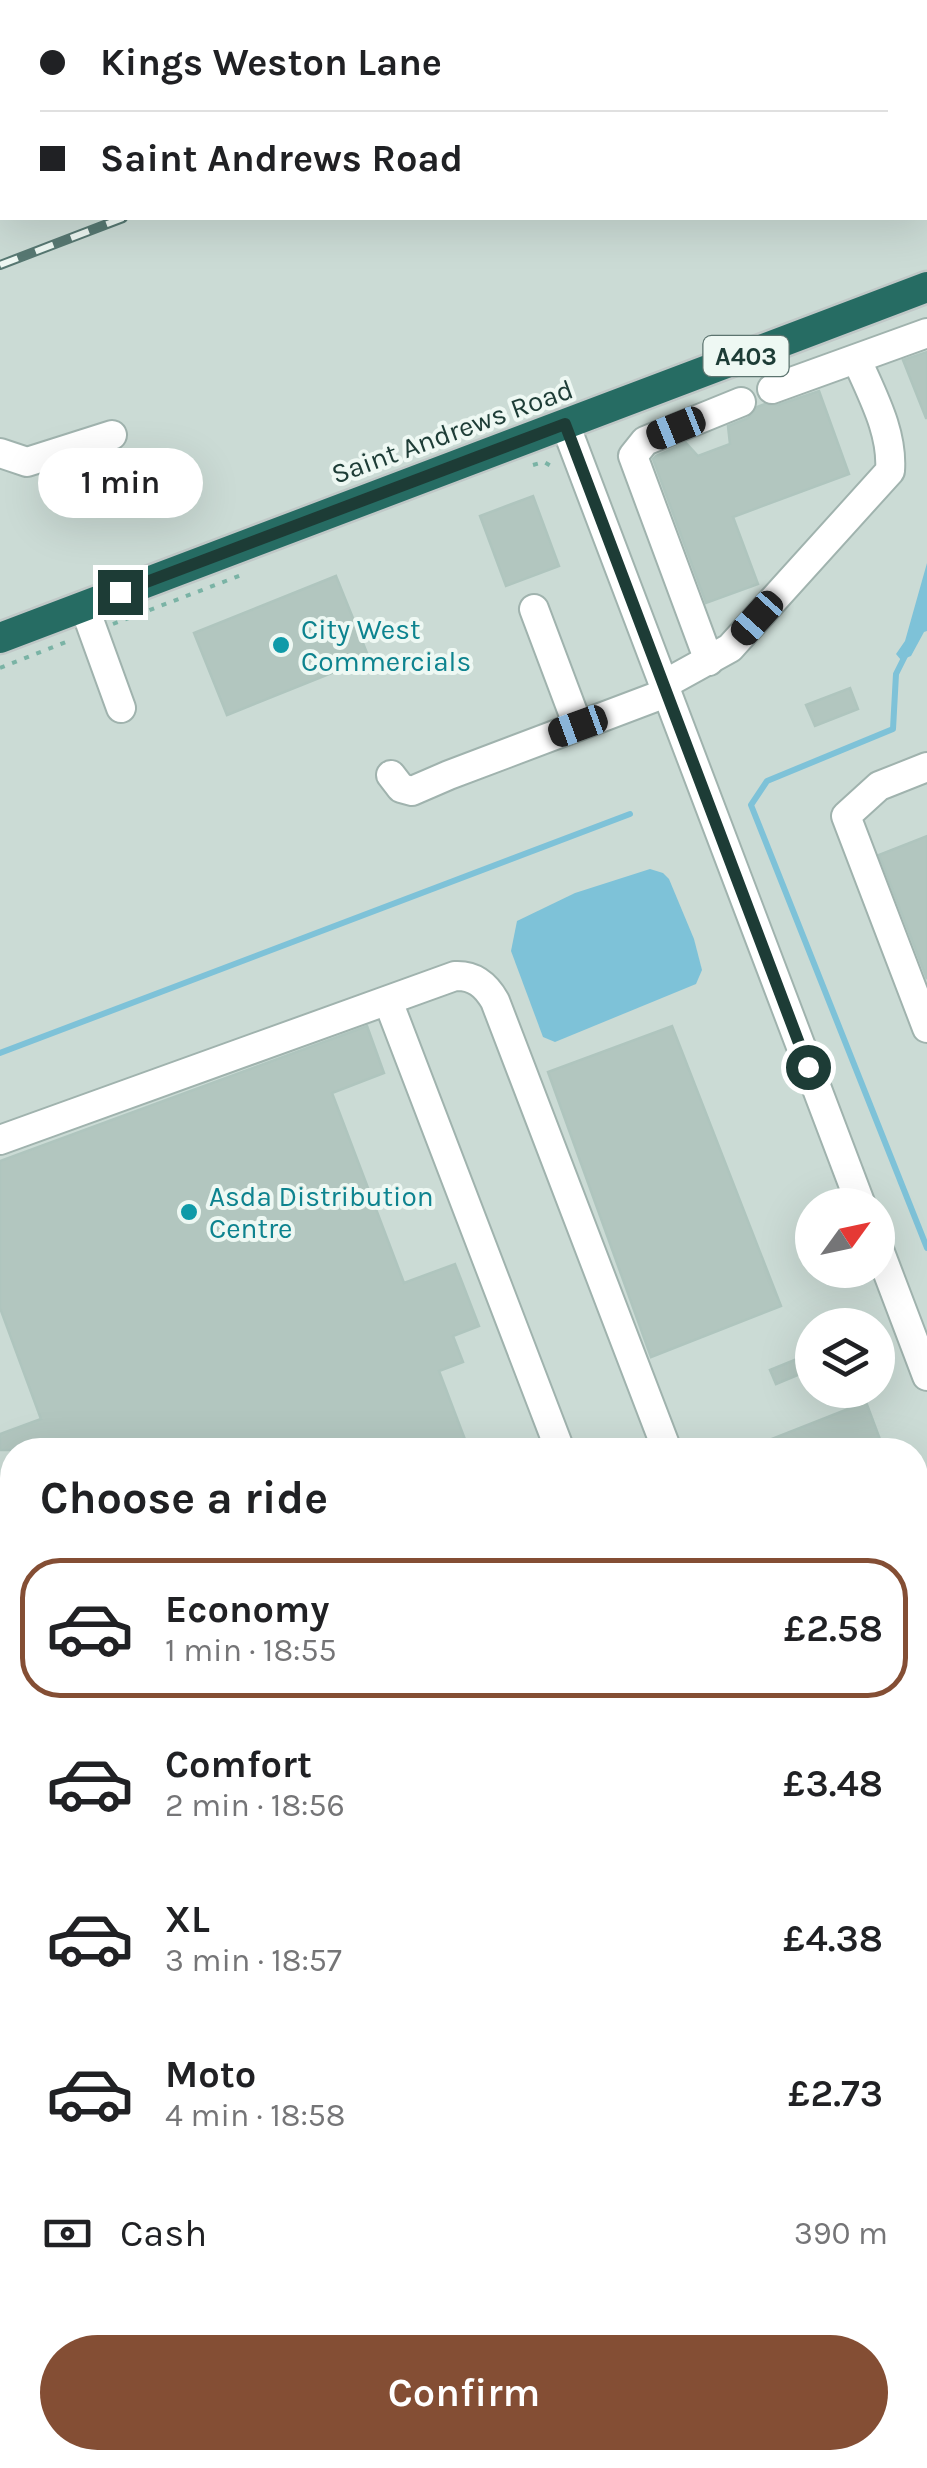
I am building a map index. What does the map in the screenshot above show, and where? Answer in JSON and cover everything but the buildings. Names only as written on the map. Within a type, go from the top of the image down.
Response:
[{"type":"highway","name":"Saint Andrews Road","points":[[0,638],[88,619],[565,424],[927,287]]},
{"type":"street","points":[[772,390],[927,332]]},
{"type":"street","points":[[391,776],[401,788],[412,791],[665,689],[730,648],[890,471],[891,452],[884,425],[857,360]]},
{"type":"street","points":[[709,661],[633,456],[644,441],[741,402]]},
{"type":"street","points":[[565,424],[856,1188]]},
{"type":"street","points":[[0,453],[27,462],[112,434]]},
{"type":"street","points":[[534,609],[578,726]]},
{"type":"street","points":[[88,619],[120,708]]},
{"type":"street","points":[[927,767],[879,786],[846,816],[927,1028]]},
{"type":"street","points":[[0,1140],[455,976],[474,979],[490,993],[661,1438]]},
{"type":"street","points":[[388,1000],[555,1438]]},
{"type":"street","points":[[894,1288],[927,1376]]},
{"type":"path","points":[[530,466],[544,462],[557,470],[579,461]]},
{"type":"path","points":[[0,668],[88,619],[243,575]]},
{"type":"shaded area","points":[[0,220],[927,220],[927,1438],[0,1438]]},
{"type":"water","points":[[927,563],[927,631],[911,656],[901,660],[896,654],[905,641]]},
{"type":"water","points":[[650,869],[669,879],[694,939],[702,970],[696,984],[555,1042],[543,1037],[511,951],[517,921],[575,893]]},
{"type":"waterway","points":[[906,654],[896,674],[893,729],[767,781],[751,805],[927,1248]]},
{"type":"waterway","points":[[0,1053],[630,814]]},
{"type":"railway","points":[[0,265],[118,220]]},
{"type":"place","name":"City West Commercials","points":[[281,645]]},
{"type":"place","name":"Asda Distribution Centre","points":[[189,1212]]},
{"type":"route","points":[[120,592],[565,424],[808,1067]]}]
